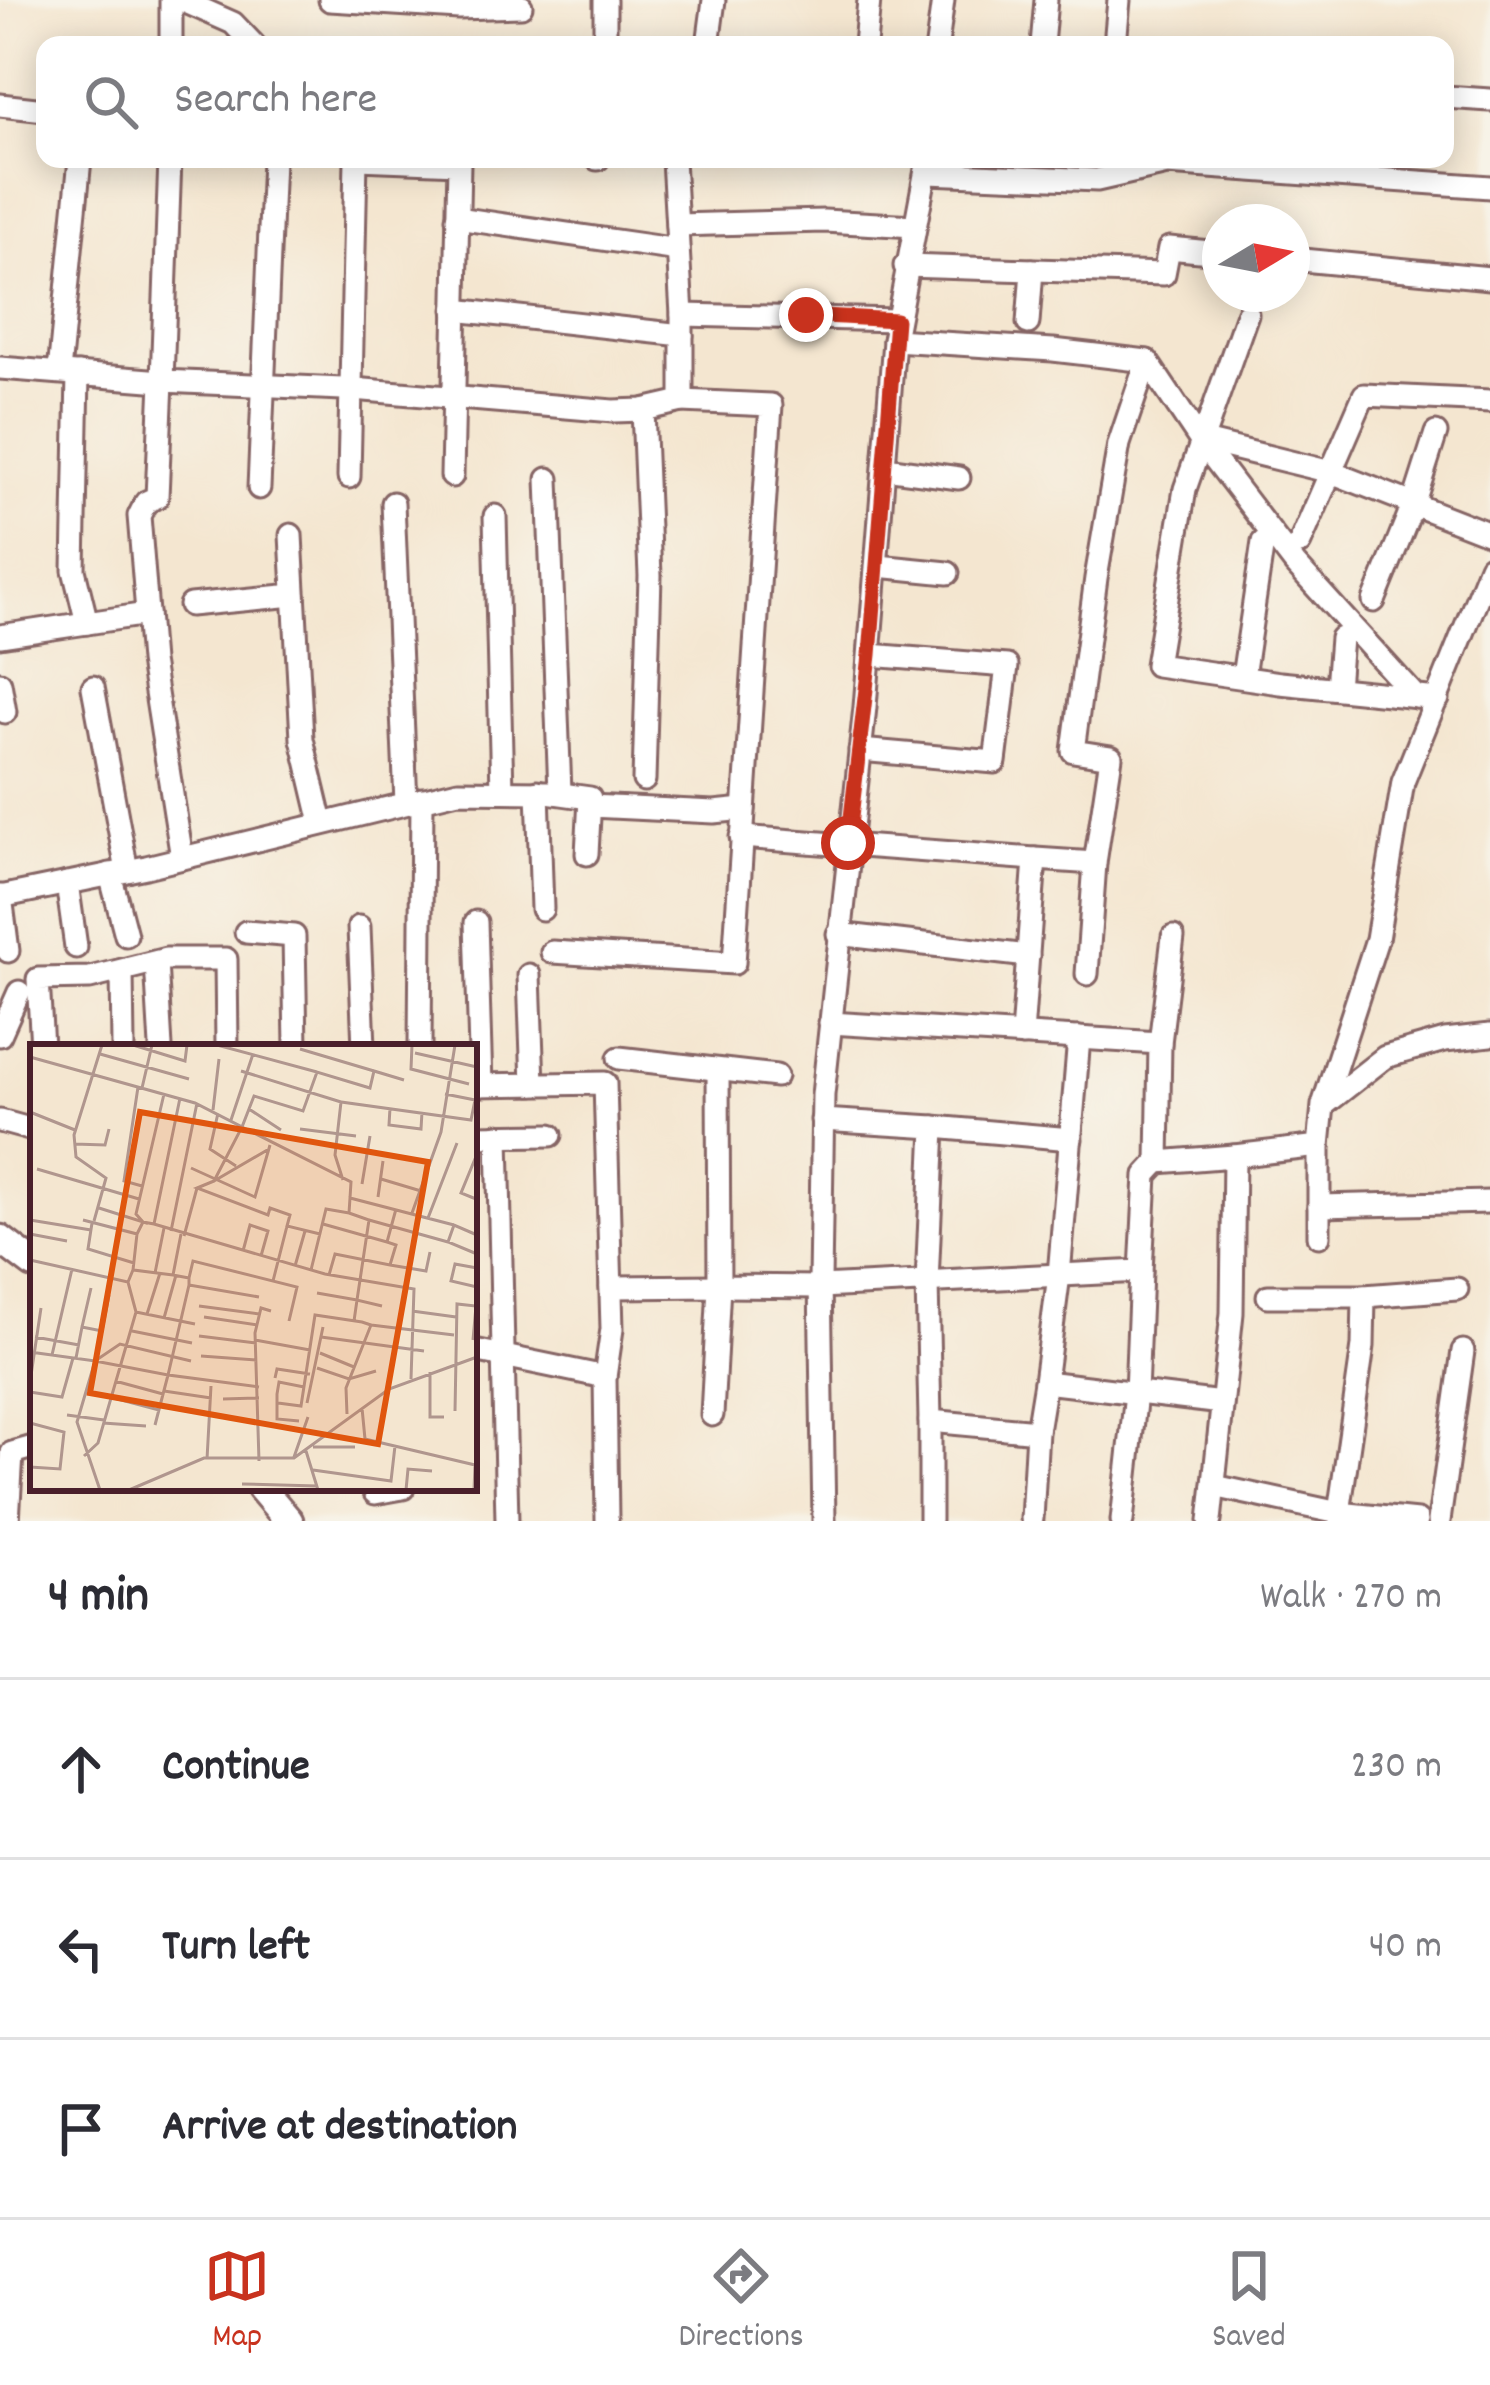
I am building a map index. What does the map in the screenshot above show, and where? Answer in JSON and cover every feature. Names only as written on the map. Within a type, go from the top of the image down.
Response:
[{"type":"main road","points":[[0,1239],[30,1262]]},
{"type":"main road","points":[[264,1491],[289,1521]]},
{"type":"street","points":[[171,0],[171,36]]},
{"type":"street","points":[[181,0],[233,23],[245,36]]},
{"type":"street","points":[[330,0],[459,8],[521,6]]},
{"type":"street","points":[[605,0],[605,36]]},
{"type":"street","points":[[709,36],[714,0]]},
{"type":"street","points":[[866,36],[869,0]]},
{"type":"street","points":[[938,36],[943,0]]},
{"type":"street","points":[[1043,36],[1046,0]]},
{"type":"street","points":[[1116,36],[1119,0]]},
{"type":"street","points":[[1454,98],[1490,100]]},
{"type":"street","points":[[0,105],[36,109]]},
{"type":"street","points":[[80,168],[69,373],[74,570],[87,622]]},
{"type":"street","points":[[170,168],[157,497],[146,502],[139,517],[151,662],[182,858]]},
{"type":"street","points":[[259,488],[273,168]]},
{"type":"street","points":[[349,477],[363,168]]},
{"type":"street","points":[[452,476],[459,168]]},
{"type":"street","points":[[674,168],[682,401]]},
{"type":"street","points":[[824,1521],[822,1120],[870,655],[895,330],[904,266],[928,168]]},
{"type":"street","points":[[952,168],[1097,180],[1150,168]]},
{"type":"street","points":[[1223,168],[1490,187]]},
{"type":"street","points":[[457,218],[678,250]]},
{"type":"street","points":[[677,225],[824,221],[915,226]]},
{"type":"street","points":[[904,266],[1164,274],[1169,248],[1202,251]]},
{"type":"street","points":[[1310,262],[1490,278]]},
{"type":"street","points":[[1028,323],[1032,270]]},
{"type":"street","points":[[455,310],[682,325],[895,330],[1147,362],[1295,564],[1427,698]]},
{"type":"street","points":[[1247,314],[1185,489],[1156,664],[1427,698]]},
{"type":"street","points":[[1088,974],[1095,863],[1111,757],[1073,751],[1119,444],[1147,362]]},
{"type":"street","points":[[0,368],[613,411],[682,401],[771,405],[734,963],[552,952]]},
{"type":"street","points":[[1300,543],[1364,395],[1490,401]]},
{"type":"street","points":[[643,410],[650,576],[644,780]]},
{"type":"street","points":[[1373,602],[1413,506],[1436,433]]},
{"type":"street","points":[[1200,440],[1331,472],[1490,534]]},
{"type":"street","points":[[885,468],[959,478]]},
{"type":"street","points":[[542,909],[549,792],[548,479]]},
{"type":"street","points":[[393,503],[414,801],[420,1044]]},
{"type":"street","points":[[495,516],[502,791]]},
{"type":"street","points":[[291,536],[302,740],[322,823]]},
{"type":"street","points":[[1243,677],[1263,542]]},
{"type":"street","points":[[878,566],[948,573]]},
{"type":"street","points":[[1319,1236],[1323,1105],[1376,939],[1403,782],[1427,698],[1490,566]]},
{"type":"street","points":[[190,605],[294,595]]},
{"type":"street","points":[[0,636],[147,614]]},
{"type":"street","points":[[1336,688],[1342,638]]},
{"type":"street","points":[[860,750],[995,762],[1007,666],[870,655]]},
{"type":"street","points":[[0,683],[5,712]]},
{"type":"street","points":[[93,687],[126,935]]},
{"type":"street","points":[[8,951],[1,897],[458,791],[549,792],[590,798],[587,854]]},
{"type":"street","points":[[590,806],[744,809]]},
{"type":"street","points":[[741,838],[1095,863]]},
{"type":"street","points":[[1022,1035],[1035,860]]},
{"type":"street","points":[[67,883],[76,947]]},
{"type":"street","points":[[476,922],[477,1044]]},
{"type":"street","points":[[359,927],[364,1044]]},
{"type":"street","points":[[246,932],[294,936],[296,1044]]},
{"type":"street","points":[[838,934],[1028,956]]},
{"type":"street","points":[[1158,1162],[1160,1043],[1173,937]]},
{"type":"street","points":[[0,1035],[19,992],[38,980],[90,978],[156,962],[226,959],[227,1044]]},
{"type":"street","points":[[156,962],[161,1044]]},
{"type":"street","points":[[122,971],[123,1044]]},
{"type":"street","points":[[529,975],[532,1084]]},
{"type":"street","points":[[19,992],[41,1044]]},
{"type":"street","points":[[830,1023],[1160,1043]]},
{"type":"street","points":[[1323,1105],[1385,1057],[1445,1040],[1490,1034]]},
{"type":"street","points":[[1032,1519],[1036,1431],[1059,1275],[1079,1038]]},
{"type":"street","points":[[619,1058],[776,1076]]},
{"type":"street","points":[[712,1415],[719,1286],[718,1070]]},
{"type":"street","points":[[477,1085],[605,1083],[612,1329],[604,1377],[607,1521]]},
{"type":"street","points":[[822,1120],[1071,1139]]},
{"type":"street","points":[[0,1121],[30,1129]]},
{"type":"street","points":[[930,1521],[928,1282],[934,1127]]},
{"type":"street","points":[[498,1135],[507,1521]]},
{"type":"street","points":[[477,1136],[551,1135]]},
{"type":"street","points":[[1122,1521],[1136,1393],[1146,1174],[1158,1162],[1319,1146]]},
{"type":"street","points":[[1210,1521],[1232,1313],[1234,1156]]},
{"type":"street","points":[[1319,1206],[1490,1202]]},
{"type":"street","points":[[611,1287],[820,1287],[1141,1270]]},
{"type":"street","points":[[1268,1296],[1457,1289]]},
{"type":"street","points":[[1339,1513],[1363,1346],[1364,1296]]},
{"type":"street","points":[[477,1351],[604,1377]]},
{"type":"street","points":[[1439,1521],[1462,1352]]},
{"type":"street","points":[[1046,1382],[1222,1403]]},
{"type":"street","points":[[930,1421],[1036,1431]]},
{"type":"street","points":[[8,1521],[12,1453],[30,1448]]},
{"type":"street","points":[[1214,1486],[1339,1513],[1417,1521]]},
{"type":"street","points":[[375,1493],[386,1491]]},
{"type":"route","points":[[806,315],[896,320],[870,655],[848,843]]}]
